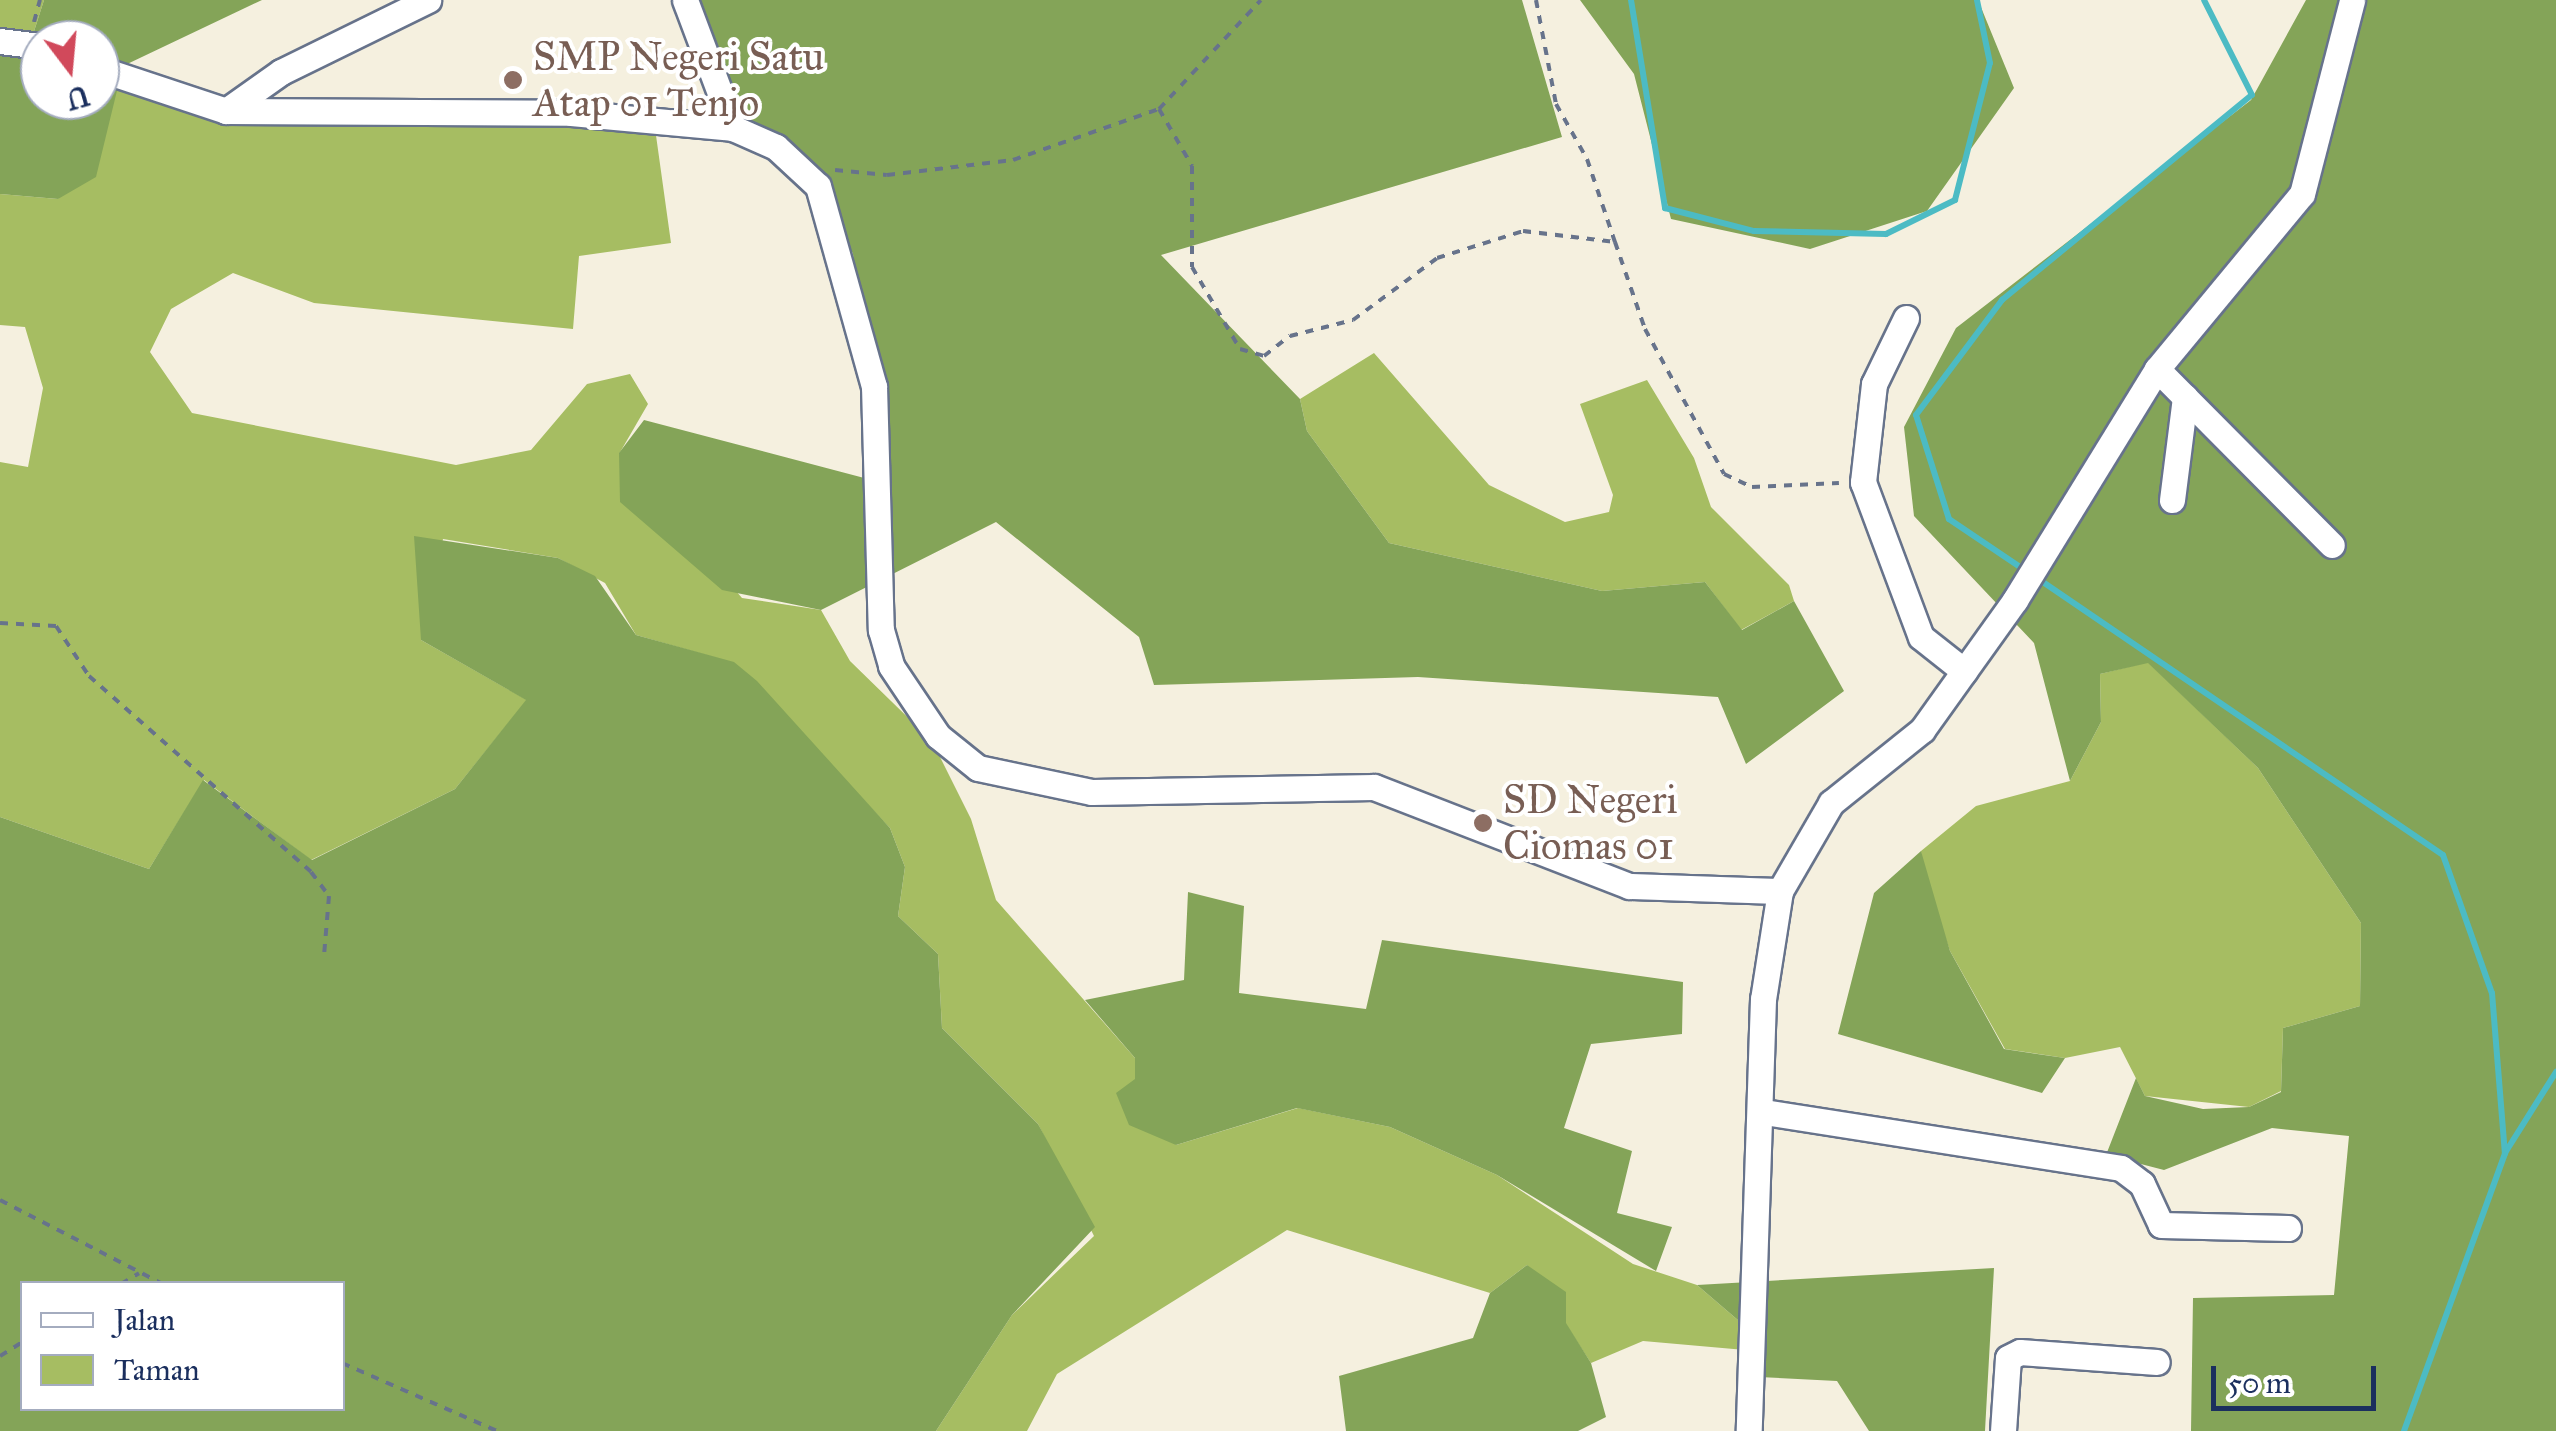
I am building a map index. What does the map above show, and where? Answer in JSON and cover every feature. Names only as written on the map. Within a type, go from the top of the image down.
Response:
[{"type":"street","points":[[226,110],[281,72],[428,0]]},
{"type":"street","points":[[685,0],[733,128]]},
{"type":"street","points":[[1749,1431],[1764,1112],[1763,998],[1780,891],[1832,803],[1922,730],[2015,600],[2043,547],[2157,369],[2302,194],[2352,0]]},
{"type":"street","points":[[120,76],[226,110],[570,113],[733,128],[796,166],[824,204],[874,386],[881,630],[908,694],[966,759],[1003,776],[1092,792],[1374,786],[1629,886],[1780,891]]},
{"type":"street","points":[[1906,318],[1874,384],[1863,482],[1921,637],[1964,671]]},
{"type":"street","points":[[2157,369],[2332,546]]},
{"type":"street","points":[[2172,500],[2185,397]]},
{"type":"street","points":[[1764,1112],[2121,1168],[2142,1184],[2161,1225],[2288,1228]]},
{"type":"street","points":[[2004,1431],[2008,1358],[2020,1352],[2157,1362]]},
{"type":"path","points":[[796,166],[887,175],[1013,160],[1159,109],[1261,0]]},
{"type":"path","points":[[1536,0],[1556,104],[1587,159],[1645,329],[1724,474],[1752,487],[1863,482]]},
{"type":"path","points":[[1159,109],[1192,166],[1192,267],[1240,349],[1264,356],[1290,336],[1353,320],[1437,258],[1523,231],[1615,242]]},
{"type":"path","points":[[0,623],[56,626],[89,676],[311,872],[329,896],[324,955]]},
{"type":"path","points":[[0,1200],[156,1281]]},
{"type":"path","points":[[125,1281],[138,1273]]},
{"type":"path","points":[[345,1364],[497,1431]]},
{"type":"green space","points":[[0,0],[44,0],[38,20],[20,20],[20,47],[0,47]]},
{"type":"green space","points":[[44,0],[262,0],[123,66],[120,78],[120,20],[38,20]]},
{"type":"green space","points":[[690,0],[1522,0],[1562,137],[1161,255],[1300,399],[1307,431],[1389,543],[1602,591],[1705,582],[1742,630],[1794,601],[1844,691],[1746,764],[1718,697],[1418,677],[1154,685],[1139,637],[996,522],[821,610],[722,590],[620,502],[619,453],[644,420],[868,479],[870,418],[853,254],[817,174],[734,129]]},
{"type":"green space","points":[[1580,0],[1978,0],[2014,88],[1927,211],[1810,249],[1671,219],[1634,74]]},
{"type":"green space","points":[[2306,0],[2556,0],[2556,1431],[2191,1431],[2193,1298],[2334,1295],[2349,1136],[2272,1128],[2164,1170],[2106,1155],[2136,1078],[2145,1096],[2203,1109],[2249,1107],[2281,1092],[2283,1028],[2360,1006],[2361,923],[2258,768],[2148,663],[2100,674],[2101,722],[2070,781],[2034,643],[1914,516],[1904,427],[1956,328],[2251,100]]},
{"type":"green space","points":[[0,47],[20,47],[20,120],[110,120],[96,177],[58,199],[0,194]]},
{"type":"green space","points":[[123,66],[208,105],[654,121],[671,243],[579,256],[573,329],[314,303],[233,273],[171,309],[150,352],[192,413],[456,465],[531,450],[587,384],[630,374],[648,404],[619,454],[742,598],[821,610],[850,661],[932,741],[971,819],[996,900],[1135,1058],[1135,1079],[1176,1145],[1298,1108],[1390,1127],[1497,1175],[1633,1264],[1697,1285],[1739,1321],[1745,1350],[1643,1341],[1591,1363],[1527,1265],[1490,1293],[1287,1230],[1057,1374],[1027,1431],[936,1431],[1012,1315],[1094,1236],[1038,1124],[942,1028],[938,954],[898,916],[905,867],[890,828],[734,663],[636,635],[605,583],[558,558],[443,539],[421,640],[527,700],[455,789],[311,860],[204,780],[149,869],[0,817],[0,462],[28,467],[43,388],[25,327],[0,325],[0,194],[58,199],[97,120],[120,120]]},
{"type":"green space","points":[[1374,353],[1489,485],[1565,522],[1609,512],[1613,495],[1580,404],[1647,380],[1694,458],[1711,507],[1789,585],[1794,601],[1741,630],[1705,582],[1602,591],[1389,543],[1307,431],[1300,399]]},
{"type":"green space","points":[[414,536],[558,558],[595,576],[636,635],[734,662],[757,681],[890,828],[905,867],[898,916],[938,954],[942,1028],[1038,1124],[1095,1227],[1012,1315],[936,1431],[0,1431],[0,817],[149,869],[203,780],[312,860],[455,789],[526,700],[421,640]]},
{"type":"green space","points":[[2148,662],[2258,768],[2361,923],[2360,1006],[2283,1028],[2281,1091],[2249,1107],[2145,1096],[2120,1047],[2065,1058],[2005,1049],[1950,951],[1922,870],[1921,851],[1976,806],[2070,781],[2101,722],[2100,674]]},
{"type":"green space","points":[[1921,851],[1950,951],[2004,1049],[2065,1058],[2042,1093],[1838,1034],[1874,893]]},
{"type":"green space","points":[[1188,892],[1244,906],[1239,993],[1366,1009],[1382,940],[1683,982],[1682,1034],[1591,1044],[1564,1128],[1632,1151],[1617,1213],[1672,1227],[1656,1271],[1497,1175],[1390,1127],[1297,1108],[1176,1145],[1129,1125],[1116,1093],[1135,1079],[1135,1058],[1085,1000],[1184,980]]},
{"type":"green space","points":[[1527,1265],[1566,1292],[1566,1323],[1591,1363],[1606,1417],[1578,1431],[1346,1431],[1339,1376],[1473,1338],[1490,1293]]},
{"type":"green space","points":[[1994,1268],[1985,1431],[1869,1431],[1837,1381],[1759,1377],[1739,1321],[1697,1285]]},
{"type":"waterway","points":[[1631,0],[1665,208],[1754,231],[1886,234],[1955,200],[1990,63],[1977,0]]},
{"type":"waterway","points":[[2026,571],[1949,519],[1916,415],[2002,300],[2252,95],[2204,0]]},
{"type":"waterway","points":[[2037,578],[2443,855],[2492,993],[2505,1153]]},
{"type":"waterway","points":[[2404,1431],[2505,1153],[2556,1072]]},
{"type":"place","name":"SMP Negeri Satu Atap 01 Tenjo","points":[[513,80]]},
{"type":"place","name":"SD Negeri Ciomas 01","points":[[1483,823]]}]
